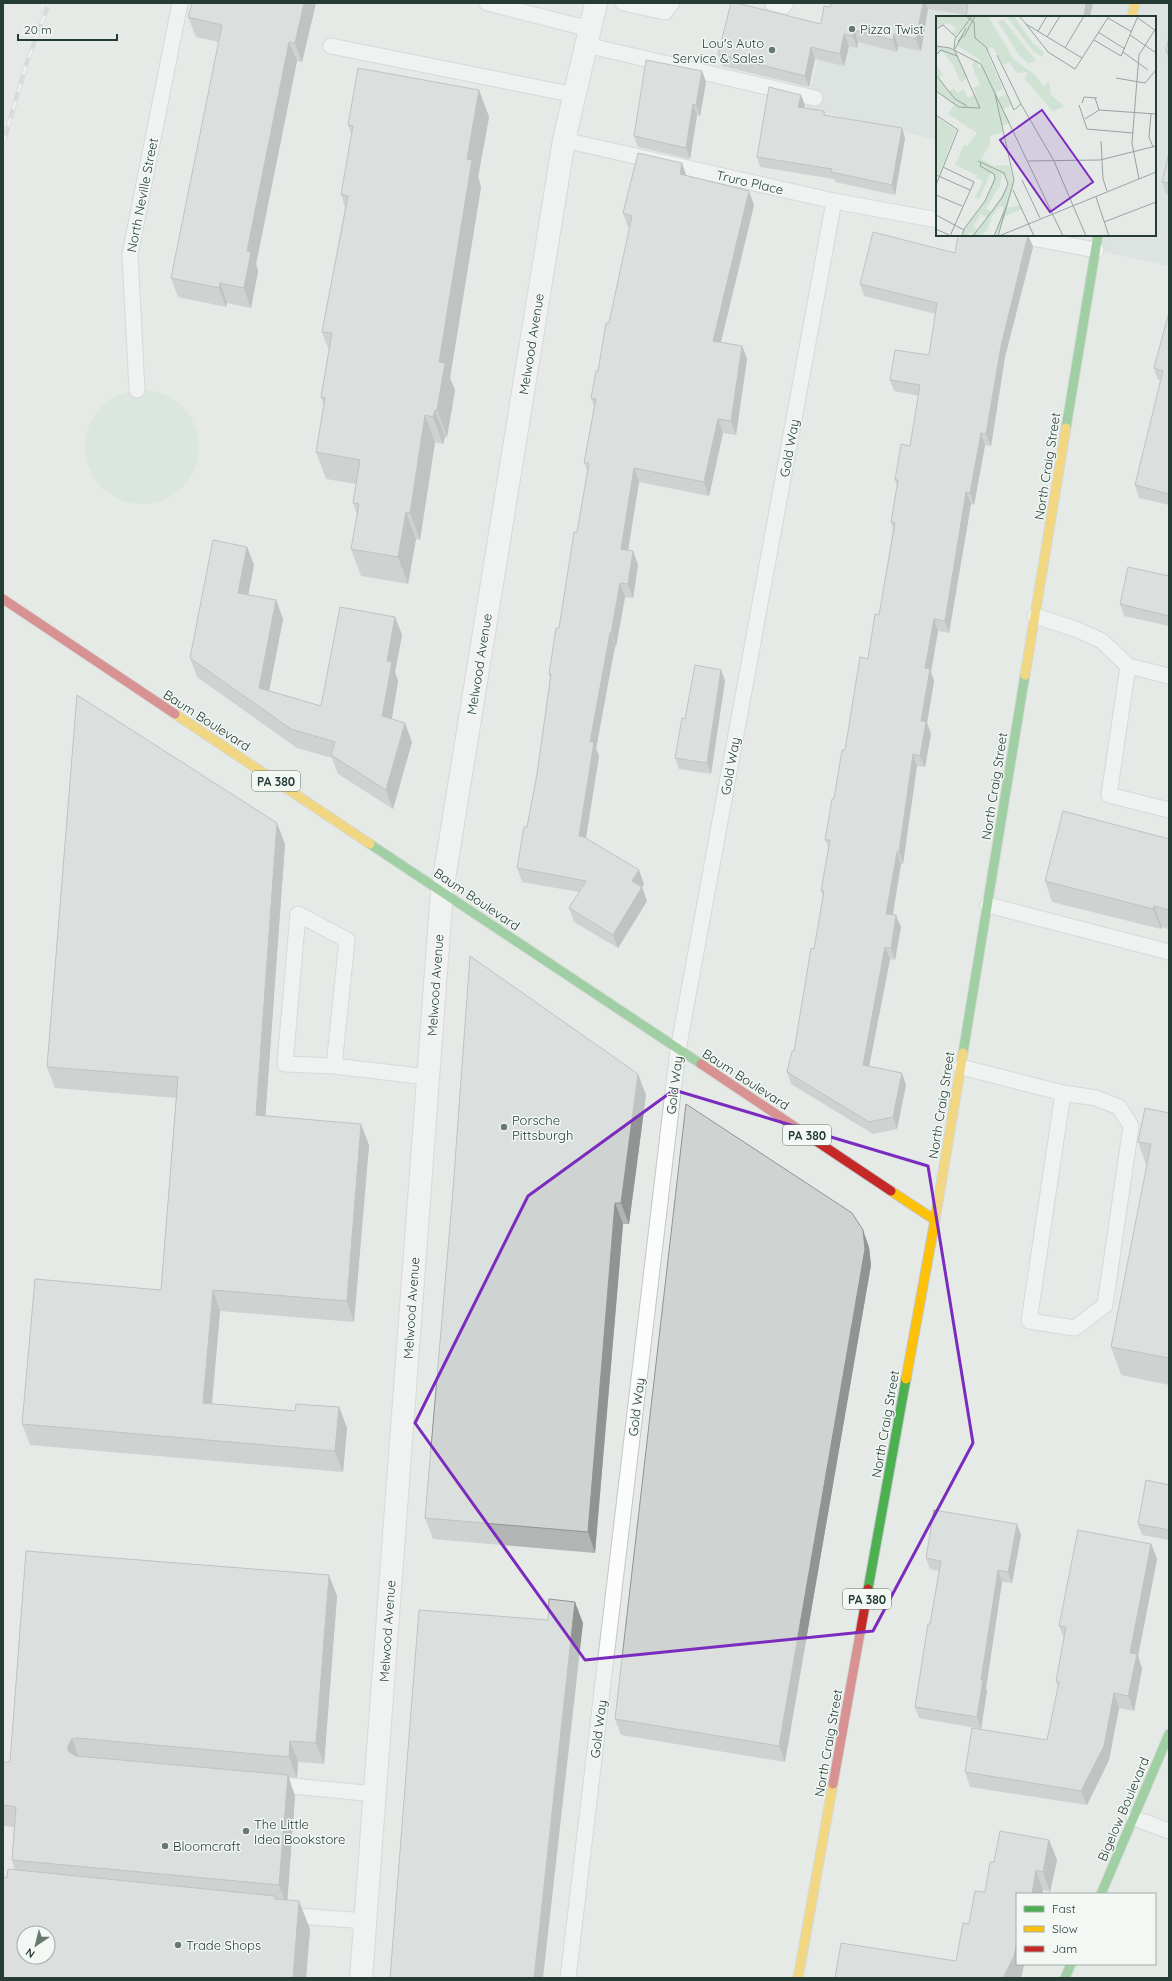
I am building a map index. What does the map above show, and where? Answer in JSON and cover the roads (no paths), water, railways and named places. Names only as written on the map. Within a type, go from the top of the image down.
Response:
[{"type":"main road","points":[[1132,16],[1135,3]]},
{"type":"main road","name":"North Craig Street","points":[[798,1978],[935,1220],[1097,242]]},
{"type":"main road","name":"Baum Boulevard","points":[[3,600],[935,1220]]},
{"type":"main road","name":"Bigelow Boulevard","points":[[1101,1893],[1169,1734]]},
{"type":"main road","points":[[1066,1978],[1071,1965]]},
{"type":"street","name":"Melwood Avenue","points":[[361,1978],[442,891],[564,140],[596,3]]},
{"type":"lane","name":"North Neville Street","points":[[137,390],[130,254],[180,3]]},
{"type":"lane","points":[[488,3],[588,37],[815,98]]},
{"type":"lane","points":[[622,3],[665,12],[672,3]]},
{"type":"lane","points":[[772,3],[784,6],[786,3]]},
{"type":"lane","points":[[331,46],[575,95]]},
{"type":"lane","name":"Truro Place","points":[[564,140],[834,201],[936,220]]},
{"type":"lane","name":"Gold Way","points":[[568,1978],[678,1050],[834,201]]},
{"type":"lane","points":[[1028,236],[1097,242]]},
{"type":"lane","points":[[1035,616],[1078,630],[1102,641],[1128,666],[1169,676]]},
{"type":"lane","points":[[1128,666],[1109,795],[1169,810]]},
{"type":"lane","points":[[988,904],[1169,952]]},
{"type":"lane","points":[[334,1066],[347,940],[298,914],[286,1064],[334,1066],[428,1077]]},
{"type":"lane","points":[[961,1067],[1062,1093],[1096,1098],[1119,1107],[1131,1126],[1105,1305],[1075,1328],[1029,1321],[1062,1093]]},
{"type":"lane","points":[[257,1783],[375,1794]]},
{"type":"lane","points":[[1134,1818],[1169,1831]]},
{"type":"lane","points":[[270,1914],[366,1921]]},
{"type":"railway","points":[[3,144],[27,62],[49,3]]},
{"type":"place","name":"Pizza Twist","points":[[852,29]]},
{"type":"place","name":"Lou's Auto Service & Sales","points":[[772,50]]},
{"type":"place","name":"Porsche Pittsburgh","points":[[504,1127]]},
{"type":"place","name":"The Little Idea Bookstore","points":[[246,1831]]},
{"type":"place","name":"Bloomcraft","points":[[165,1846]]},
{"type":"place","name":"Trade Shops","points":[[178,1945]]}]
